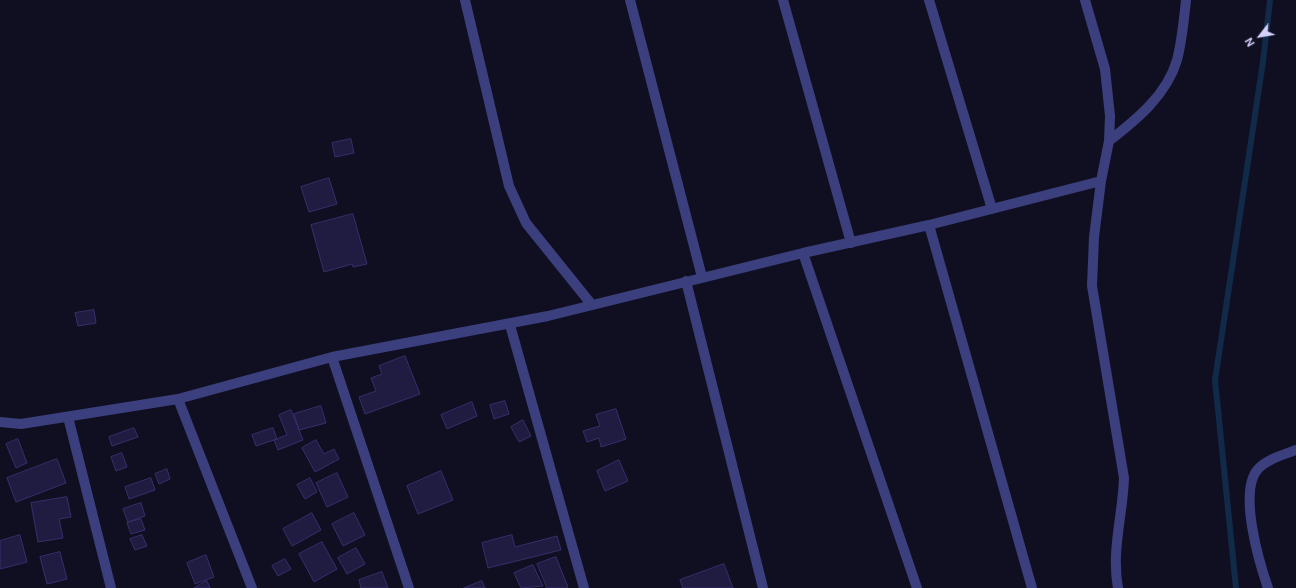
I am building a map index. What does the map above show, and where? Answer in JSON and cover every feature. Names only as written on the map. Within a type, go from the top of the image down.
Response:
[{"type":"street","points":[[465,0],[509,186],[526,223],[592,305]]},
{"type":"street","points":[[630,0],[702,277]]},
{"type":"street","points":[[784,0],[851,243]]},
{"type":"street","points":[[929,0],[992,209]]},
{"type":"street","points":[[1085,0],[1105,69],[1110,116],[1109,141],[1101,181],[1094,237],[1092,286],[1124,478],[1124,498],[1115,566],[1118,588]]},
{"type":"street","points":[[1109,141],[1150,105],[1165,84],[1176,62],[1186,0]]},
{"type":"street","points":[[0,422],[21,424],[178,399],[332,357],[510,325],[702,277],[929,225],[1101,181]]},
{"type":"street","points":[[929,225],[1032,588]]},
{"type":"street","points":[[803,253],[916,588]]},
{"type":"street","points":[[686,281],[762,588]]},
{"type":"street","points":[[510,325],[584,588]]},
{"type":"street","points":[[332,357],[409,588]]},
{"type":"street","points":[[178,399],[252,588]]},
{"type":"street","points":[[68,417],[111,588]]},
{"type":"street","points":[[1268,588],[1254,542],[1250,512],[1250,483],[1254,475],[1263,464],[1296,450]]},
{"type":"building","points":[[351,139],[354,153],[335,157],[332,143]]},
{"type":"building","points":[[329,178],[337,204],[309,212],[301,187]]},
{"type":"building","points":[[353,214],[367,264],[353,267],[352,264],[324,272],[311,225]]},
{"type":"building","points":[[94,310],[96,323],[78,326],[75,313]]},
{"type":"building","points":[[405,356],[420,394],[365,414],[359,397],[376,391],[371,378],[382,374],[379,366]]},
{"type":"building","points":[[505,401],[509,414],[494,419],[490,405]]},
{"type":"building","points":[[472,402],[477,416],[447,429],[441,415]]},
{"type":"building","points":[[321,406],[326,423],[299,430],[294,414]]},
{"type":"building","points":[[616,409],[626,439],[601,447],[599,438],[587,442],[583,431],[600,426],[596,415]]},
{"type":"building","points":[[291,410],[303,440],[278,450],[274,440],[287,435],[279,415]]},
{"type":"building","points":[[523,420],[531,436],[519,442],[511,427]]},
{"type":"building","points":[[134,428],[138,437],[112,446],[109,437]]},
{"type":"building","points":[[273,428],[277,439],[256,446],[252,435]]},
{"type":"building","points":[[18,439],[27,463],[16,468],[6,444]]},
{"type":"building","points":[[316,440],[324,454],[334,449],[339,459],[315,472],[302,448]]},
{"type":"building","points":[[122,453],[127,467],[116,471],[111,457]]},
{"type":"building","points":[[57,459],[66,483],[16,502],[7,478]]},
{"type":"building","points":[[619,460],[628,481],[605,491],[597,471]]},
{"type":"building","points":[[167,469],[170,479],[159,484],[155,474]]},
{"type":"building","points":[[441,471],[453,500],[418,514],[407,486]]},
{"type":"building","points":[[337,473],[348,497],[327,507],[316,483]]},
{"type":"building","points":[[151,478],[155,490],[129,499],[125,487]]},
{"type":"building","points":[[310,478],[317,492],[305,499],[297,485]]},
{"type":"building","points":[[67,497],[71,517],[59,519],[63,538],[38,542],[31,503]]},
{"type":"building","points":[[141,503],[145,516],[128,522],[123,509]]},
{"type":"building","points":[[312,513],[321,530],[292,546],[283,529]]},
{"type":"building","points":[[354,513],[365,535],[343,546],[332,524]]},
{"type":"building","points":[[141,519],[145,530],[131,534],[127,523]]},
{"type":"building","points":[[20,535],[27,562],[0,569],[0,541]]},
{"type":"building","points":[[142,535],[147,546],[135,550],[130,539]]},
{"type":"building","points":[[512,535],[515,547],[557,536],[561,550],[488,568],[482,543]]},
{"type":"building","points":[[322,542],[337,569],[314,582],[299,554]]},
{"type":"building","points":[[356,548],[365,564],[347,574],[338,558]]},
{"type":"building","points":[[60,552],[67,579],[47,584],[40,557]]},
{"type":"building","points":[[206,555],[214,577],[195,584],[187,563]]},
{"type":"building","points":[[556,557],[568,587],[566,588],[547,588],[537,564]]},
{"type":"building","points":[[285,559],[291,569],[278,576],[272,566]]},
{"type":"building","points":[[724,564],[733,588],[683,588],[680,580]]},
{"type":"building","points":[[533,565],[543,586],[521,588],[514,573]]},
{"type":"building","points":[[382,572],[388,588],[361,588],[359,580]]},
{"type":"building","points":[[207,581],[210,588],[194,588]]},
{"type":"building","points":[[482,581],[485,588],[464,588]]},
{"type":"waterway","points":[[1236,588],[1215,380],[1263,62],[1270,0]]}]
